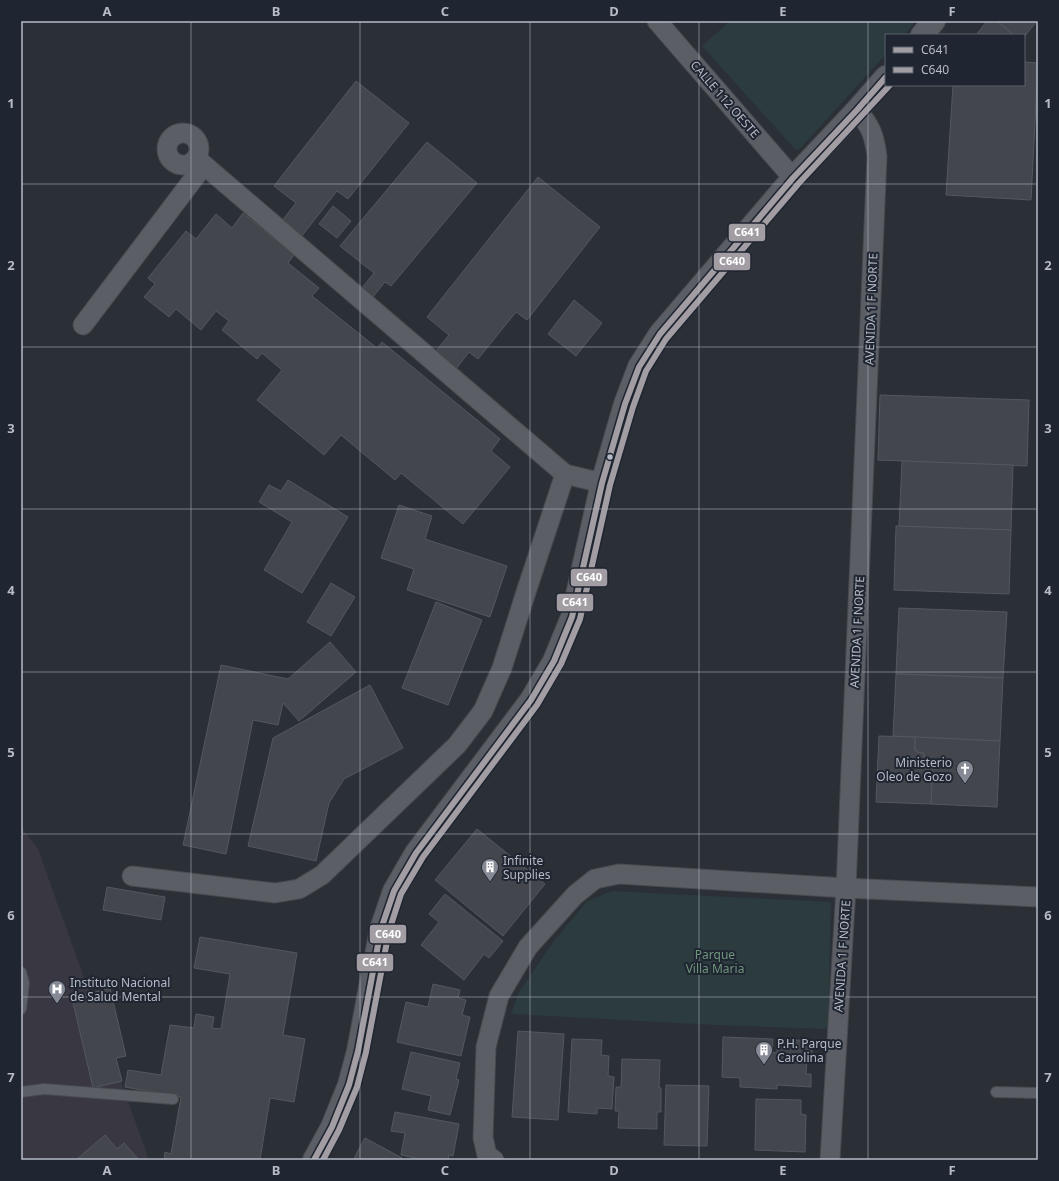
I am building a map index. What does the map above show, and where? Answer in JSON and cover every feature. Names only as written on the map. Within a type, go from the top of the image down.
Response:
[{"type":"street","name":"CALLE 112 OESTE","points":[[657,21],[793,178]]},
{"type":"street","points":[[923,34],[934,21]]},
{"type":"street","points":[[314,1160],[332,1127],[349,1085],[358,1051],[382,929],[394,891],[416,853],[531,700],[554,661],[572,617],[602,483],[625,404],[639,367],[660,334],[793,178],[857,110],[885,77]]},
{"type":"street","name":"AVENIDA 1 F NORTE","points":[[830,1160],[846,888],[877,156],[875,140],[870,126],[857,110]]},
{"type":"street","points":[[83,325],[201,162],[565,474],[602,483]]},
{"type":"street","points":[[132,876],[275,893],[298,889],[322,875],[458,745],[483,711],[502,668],[526,588],[565,474]]},
{"type":"street","points":[[494,1160],[487,1155],[483,1138],[483,1130],[486,1047],[498,996],[528,947],[574,895],[595,879],[619,874],[846,888],[1038,897]]},
{"type":"lane","points":[[21,972],[24,984],[21,1008]]},
{"type":"lane","points":[[21,1092],[44,1089],[173,1099]]},
{"type":"lane","points":[[996,1092],[1038,1093]]},
{"type":"shaded area","name":"Instituto Nacional de Salud Mental","points":[[21,827],[38,849],[149,1160],[21,1160]]},
{"type":"green space","points":[[730,21],[916,21],[905,34],[885,34],[885,55],[799,150],[795,149],[702,46]]},
{"type":"green space","name":"Parque Villa Maria","points":[[612,891],[831,902],[828,1029],[715,1025],[511,1014],[519,992],[554,941],[587,901]]},
{"type":"building","points":[[987,21],[997,21],[1011,33],[1010,34],[977,34]]},
{"type":"building","points":[[997,21],[1037,21],[1025,36],[1025,34],[1013,34]]},
{"type":"building","points":[[1025,62],[1038,63],[1031,200],[946,195],[953,86],[1025,86]]},
{"type":"building","points":[[356,81],[409,123],[348,199],[337,191],[301,237],[281,222],[296,203],[274,186]]},
{"type":"building","points":[[427,142],[477,183],[391,286],[385,282],[373,297],[362,288],[374,273],[340,246]]},
{"type":"building","points":[[538,177],[600,227],[527,320],[516,312],[478,359],[469,352],[456,369],[435,352],[449,335],[427,317]]},
{"type":"building","points":[[333,206],[351,221],[337,238],[319,224]]},
{"type":"building","points":[[243,213],[294,255],[288,263],[319,288],[312,296],[377,348],[382,342],[500,439],[491,451],[510,467],[463,524],[401,473],[395,480],[341,435],[324,455],[257,400],[282,370],[262,353],[257,359],[222,330],[229,321],[216,311],[201,330],[176,309],[169,317],[144,297],[155,284],[148,278],[186,231],[196,239],[216,214],[232,228]]},
{"type":"building","points":[[574,300],[602,323],[576,356],[548,334]]},
{"type":"building","points":[[880,395],[1029,400],[1027,466],[878,460]]},
{"type":"building","points":[[902,461],[1013,465],[1011,530],[899,526]]},
{"type":"building","points":[[288,480],[348,517],[302,593],[264,570],[292,522],[259,502],[269,485],[281,491]]},
{"type":"building","points":[[399,505],[432,516],[425,539],[507,566],[490,617],[407,590],[414,569],[381,558]]},
{"type":"building","points":[[896,526],[1011,530],[1009,594],[894,590]]},
{"type":"building","points":[[331,583],[355,597],[331,636],[307,622]]},
{"type":"building","points":[[436,602],[482,620],[448,705],[402,688]]},
{"type":"building","points":[[899,608],[1007,612],[1003,678],[896,674]]},
{"type":"building","points":[[330,642],[356,672],[299,721],[283,703],[278,725],[253,720],[226,854],[183,845],[221,665],[288,679]]},
{"type":"building","points":[[896,674],[1003,678],[1000,741],[893,736]]},
{"type":"building","points":[[370,685],[403,748],[344,779],[329,803],[316,861],[248,846],[273,738]]},
{"type":"building","points":[[879,736],[915,737],[915,750],[917,750],[917,752],[924,753],[924,763],[933,763],[931,804],[876,802]]},
{"type":"building","name":"Ministerio Oleo de Gozo","points":[[915,737],[1000,741],[997,807],[931,804],[933,763],[924,763],[924,753],[917,752],[917,750],[915,750]]},
{"type":"building","name":"Infinite Supplies","points":[[477,829],[545,884],[503,936],[435,880]]},
{"type":"building","points":[[107,887],[165,897],[161,920],[103,910]]},
{"type":"building","points":[[445,894],[503,941],[489,958],[484,954],[464,980],[421,945],[439,922],[429,914]]},
{"type":"building","points":[[200,937],[297,953],[283,1035],[305,1039],[294,1102],[270,1098],[260,1160],[164,1160],[165,1152],[171,1154],[181,1097],[125,1087],[128,1070],[161,1075],[170,1025],[194,1028],[196,1014],[214,1017],[212,1028],[221,1029],[230,974],[194,968]]},
{"type":"building","points":[[433,984],[460,990],[458,998],[466,1000],[462,1015],[470,1017],[461,1056],[397,1042],[406,1002],[428,1007]]},
{"type":"building","points":[[110,988],[126,1056],[116,1058],[122,1081],[93,1088],[72,998]]},
{"type":"building","points":[[518,1031],[564,1034],[558,1120],[512,1117]]},
{"type":"building","name":"P.H. Parque Carolina","points":[[723,1037],[773,1039],[772,1052],[777,1053],[777,1039],[812,1041],[812,1055],[807,1055],[806,1074],[811,1074],[811,1087],[777,1085],[777,1089],[740,1087],[740,1078],[722,1077]]},
{"type":"building","points":[[572,1039],[602,1040],[601,1055],[609,1056],[608,1076],[614,1077],[612,1109],[597,1108],[597,1114],[568,1112]]},
{"type":"building","points":[[411,1052],[460,1063],[456,1079],[459,1080],[450,1115],[428,1110],[431,1096],[402,1089]]},
{"type":"building","points":[[622,1059],[660,1060],[659,1087],[661,1088],[661,1112],[657,1112],[657,1129],[618,1128],[619,1111],[615,1111],[616,1087],[621,1087]]},
{"type":"building","points":[[666,1085],[709,1086],[707,1146],[664,1145]]},
{"type":"building","points":[[756,1099],[801,1100],[801,1114],[806,1115],[805,1152],[755,1150]]},
{"type":"building","points":[[395,1112],[459,1124],[453,1156],[449,1155],[448,1160],[425,1160],[401,1155],[405,1133],[391,1131]]},
{"type":"building","points":[[105,1135],[117,1149],[124,1143],[139,1160],[76,1160]]},
{"type":"building","points":[[365,1138],[402,1158],[401,1160],[353,1160]]},
{"type":"transit line","name":"C641","points":[[314,1160],[332,1127],[349,1085],[358,1051],[381,929],[394,891],[416,853],[531,700],[554,661],[572,617],[602,483],[625,404],[639,367],[660,334],[793,178],[885,78]]},
{"type":"transit line","name":"C640","points":[[323,1160],[339,1130],[357,1087],[366,1052],[389,931],[401,894],[423,857],[537,705],[561,664],[580,619],[610,485],[633,407],[646,371],[666,339],[799,183],[889,86]]},
{"type":"place","name":"Ministerio Oleo de Gozo","points":[[965,784]]},
{"type":"place","name":"Infinite Supplies","points":[[490,882]]},
{"type":"place","name":"Instituto Nacional de Salud Mental","points":[[57,1004]]},
{"type":"place","name":"P.H. Parque Carolina","points":[[764,1065]]}]
